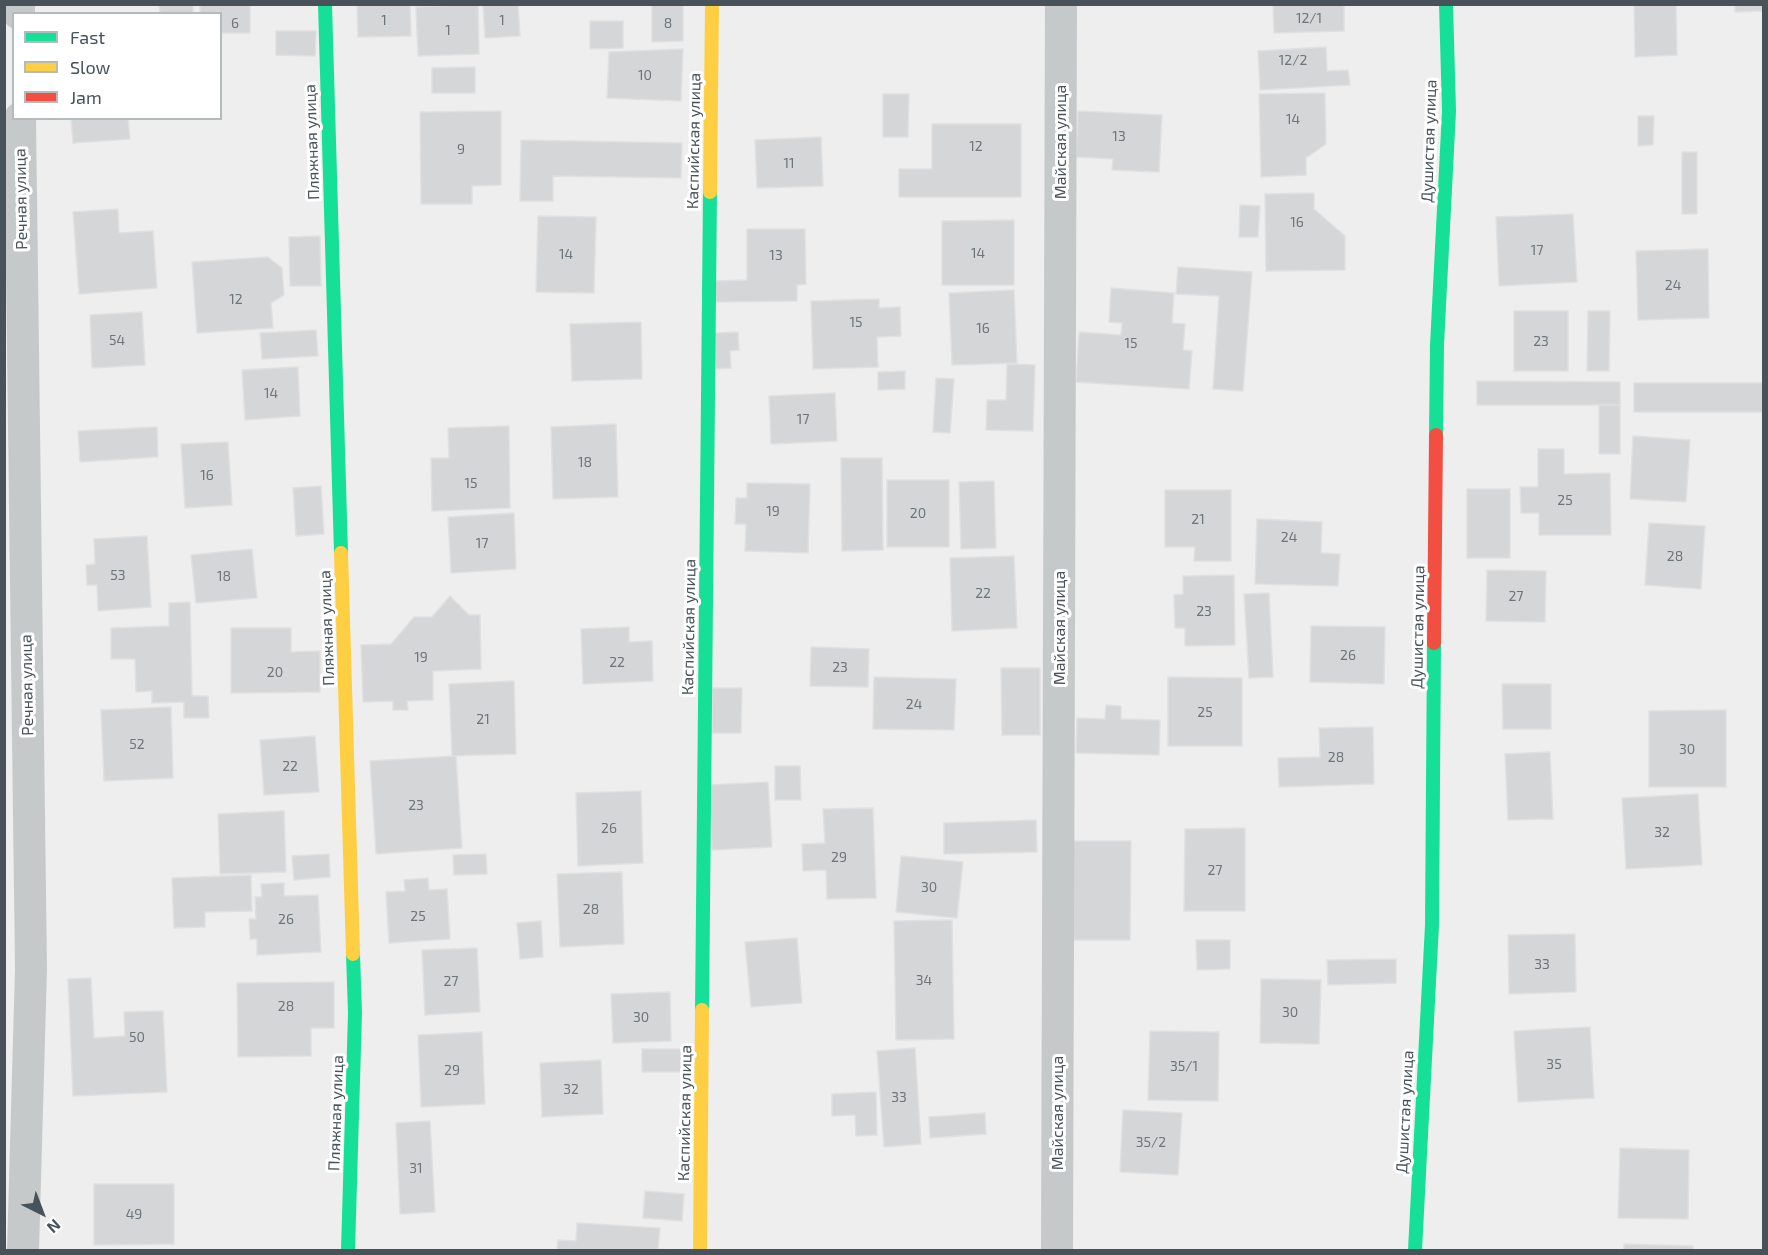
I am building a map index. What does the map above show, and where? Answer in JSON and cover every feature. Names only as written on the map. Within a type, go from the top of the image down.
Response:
[{"type":"street","name":"Пляжная улица","points":[[325,4],[355,1013],[348,1251]]},
{"type":"street","name":"Каспийская улица","points":[[700,1251],[712,4]]},
{"type":"street","name":"Майская улица","points":[[1057,1251],[1061,4]]},
{"type":"street","name":"Душистая улица","points":[[1415,1251],[1432,925],[1437,345],[1449,111],[1446,4]]},
{"type":"street","name":"Речная улица","points":[[20,120],[31,969],[23,1251]]},
{"type":"building","points":[[159,4],[193,4],[193,12],[160,12]]},
{"type":"building","points":[[200,4],[250,4],[250,33],[222,33],[222,12],[200,12]]},
{"type":"building","points":[[357,4],[410,4],[411,36],[358,37]]},
{"type":"building","points":[[478,4],[479,54],[418,56],[416,7]]},
{"type":"building","points":[[483,4],[518,4],[520,36],[485,38]]},
{"type":"building","points":[[652,4],[683,4],[683,41],[652,42]]},
{"type":"building","points":[[1273,4],[1344,4],[1344,31],[1274,33]]},
{"type":"building","points":[[1634,4],[1676,4],[1677,55],[1635,57]]},
{"type":"building","points":[[1735,4],[1764,4],[1764,11],[1735,12]]},
{"type":"building","points":[[590,21],[623,21],[623,48],[590,49]]},
{"type":"building","points":[[276,31],[316,31],[315,56],[276,55]]},
{"type":"building","points":[[1326,47],[1327,71],[1348,70],[1350,85],[1260,90],[1258,51]]},
{"type":"building","points":[[683,49],[681,101],[607,98],[609,52]]},
{"type":"building","points":[[475,67],[475,93],[432,93],[432,68]]},
{"type":"building","points":[[1325,93],[1326,144],[1306,158],[1306,175],[1261,177],[1259,94]]},
{"type":"building","points":[[883,94],[909,94],[908,137],[883,137]]},
{"type":"building","points":[[501,111],[501,185],[472,186],[472,204],[421,204],[420,112]]},
{"type":"building","points":[[1078,111],[1162,115],[1159,172],[1112,170],[1113,159],[1076,157]]},
{"type":"building","points":[[1638,116],[1654,116],[1653,145],[1638,146]]},
{"type":"building","points":[[71,120],[128,120],[130,139],[73,143]]},
{"type":"building","points":[[932,124],[1021,124],[1021,197],[899,197],[899,169],[932,169]]},
{"type":"building","points":[[821,137],[823,186],[757,188],[755,140]]},
{"type":"building","points":[[521,140],[682,143],[681,178],[553,176],[553,201],[520,201]]},
{"type":"building","points":[[1682,152],[1697,152],[1697,214],[1682,214]]},
{"type":"building","points":[[1314,193],[1314,209],[1345,236],[1345,270],[1266,271],[1265,194]]},
{"type":"building","points":[[1240,205],[1260,206],[1258,237],[1239,237]]},
{"type":"building","points":[[118,209],[119,233],[153,231],[157,288],[79,294],[73,212]]},
{"type":"building","points":[[1573,214],[1577,282],[1499,286],[1496,217]]},
{"type":"building","points":[[538,216],[596,217],[594,293],[536,292]]},
{"type":"building","points":[[1014,220],[1014,285],[942,285],[942,221]]},
{"type":"building","points":[[747,229],[805,229],[806,284],[797,285],[797,301],[715,302],[715,281],[747,280]]},
{"type":"building","points":[[320,236],[321,286],[290,286],[289,237]]},
{"type":"building","points":[[1708,249],[1709,318],[1638,320],[1636,251]]},
{"type":"building","points":[[268,257],[282,268],[284,295],[271,303],[273,328],[197,333],[192,262]]},
{"type":"building","points":[[1178,267],[1252,272],[1243,391],[1213,389],[1219,296],[1176,294]]},
{"type":"building","points":[[1111,288],[1174,293],[1172,323],[1185,324],[1183,350],[1192,351],[1189,389],[1076,382],[1079,332],[1121,335],[1122,323],[1109,322]]},
{"type":"building","points":[[1014,290],[1017,363],[952,365],[949,293]]},
{"type":"building","points":[[879,299],[879,308],[900,307],[901,336],[877,337],[878,367],[813,369],[811,301]]},
{"type":"building","points":[[1514,311],[1568,311],[1568,371],[1514,371]]},
{"type":"building","points":[[1588,311],[1610,311],[1609,371],[1587,371]]},
{"type":"building","points":[[142,312],[145,365],[92,368],[90,315]]},
{"type":"building","points":[[641,322],[642,379],[572,381],[570,324]]},
{"type":"building","points":[[316,330],[318,356],[262,359],[260,333]]},
{"type":"building","points":[[738,332],[739,350],[730,351],[731,368],[715,369],[714,333]]},
{"type":"building","points":[[1007,364],[1035,365],[1033,431],[986,430],[987,400],[1006,400]]},
{"type":"building","points":[[298,367],[300,416],[245,420],[242,370]]},
{"type":"building","points":[[905,371],[905,389],[878,390],[878,372]]},
{"type":"building","points":[[936,378],[954,379],[950,433],[933,432]]},
{"type":"building","points":[[1477,381],[1620,382],[1620,405],[1477,405]]},
{"type":"building","points":[[1634,383],[1764,383],[1764,412],[1634,412]]},
{"type":"building","points":[[835,393],[837,441],[771,444],[769,396]]},
{"type":"building","points":[[1599,405],[1620,405],[1620,454],[1599,454]]},
{"type":"building","points":[[616,424],[618,497],[553,499],[551,427]]},
{"type":"building","points":[[509,426],[510,508],[432,511],[431,458],[449,458],[448,428]]},
{"type":"building","points":[[157,427],[158,457],[80,462],[78,431]]},
{"type":"building","points":[[1633,436],[1690,440],[1686,502],[1630,499]]},
{"type":"building","points":[[228,442],[232,505],[185,508],[181,444]]},
{"type":"building","points":[[1538,449],[1564,449],[1564,474],[1610,473],[1611,535],[1539,535],[1539,513],[1521,513],[1520,487],[1538,487]]},
{"type":"building","points":[[841,458],[882,458],[883,550],[842,551]]},
{"type":"building","points":[[887,480],[949,480],[949,547],[887,547]]},
{"type":"building","points":[[994,481],[996,548],[961,549],[959,482]]},
{"type":"building","points":[[747,483],[810,484],[808,553],[745,551],[746,524],[735,524],[736,498],[747,498]]},
{"type":"building","points":[[321,486],[324,534],[296,536],[293,488]]},
{"type":"building","points":[[1467,489],[1510,489],[1510,558],[1467,558]]},
{"type":"building","points":[[1165,490],[1231,490],[1231,561],[1194,561],[1195,547],[1165,547]]},
{"type":"building","points":[[514,513],[516,569],[451,573],[448,517]]},
{"type":"building","points":[[1257,519],[1322,522],[1321,553],[1340,554],[1338,586],[1255,584]]},
{"type":"building","points":[[1649,523],[1705,526],[1701,589],[1645,585]]},
{"type":"building","points":[[147,536],[151,607],[98,611],[97,585],[87,585],[86,565],[95,564],[94,539]]},
{"type":"building","points":[[252,549],[257,598],[196,603],[191,555]]},
{"type":"building","points":[[1014,556],[1017,628],[952,631],[950,558]]},
{"type":"building","points":[[1487,570],[1546,571],[1545,622],[1486,621]]},
{"type":"building","points":[[1234,575],[1235,645],[1185,646],[1185,628],[1175,628],[1174,595],[1183,594],[1183,576]]},
{"type":"building","points":[[1269,593],[1273,677],[1249,678],[1244,594]]},
{"type":"building","points":[[450,596],[469,615],[480,615],[481,669],[433,671],[433,700],[407,701],[408,710],[393,710],[393,701],[363,702],[361,645],[391,644],[414,617],[432,617]]},
{"type":"building","points":[[190,602],[192,696],[208,696],[209,718],[184,718],[184,702],[152,703],[152,691],[136,692],[135,659],[111,659],[111,628],[169,626],[169,603]]},
{"type":"building","points":[[1311,626],[1385,627],[1384,684],[1310,682]]},
{"type":"building","points":[[629,627],[629,642],[652,641],[653,681],[583,684],[581,629]]},
{"type":"building","points":[[231,628],[291,628],[291,652],[320,651],[320,692],[231,693]]},
{"type":"building","points":[[811,647],[869,649],[868,687],[810,686]]},
{"type":"building","points":[[1001,668],[1040,668],[1040,735],[1002,735]]},
{"type":"building","points":[[874,677],[956,679],[954,730],[873,729]]},
{"type":"building","points":[[1168,677],[1242,678],[1242,746],[1168,746]]},
{"type":"building","points":[[514,681],[516,754],[452,756],[449,684]]},
{"type":"building","points":[[1502,684],[1551,684],[1551,729],[1503,729]]},
{"type":"building","points":[[712,688],[742,688],[741,733],[712,733]]},
{"type":"building","points":[[1106,705],[1121,706],[1121,719],[1160,720],[1159,755],[1076,753],[1077,718],[1105,719]]},
{"type":"building","points":[[171,707],[173,778],[104,781],[101,710]]},
{"type":"building","points":[[1726,710],[1726,787],[1649,787],[1649,711]]},
{"type":"building","points":[[1373,727],[1374,784],[1279,787],[1278,758],[1320,757],[1319,728]]},
{"type":"building","points":[[315,736],[319,792],[264,795],[260,740]]},
{"type":"building","points":[[1550,752],[1553,819],[1508,820],[1505,754]]},
{"type":"building","points":[[456,756],[462,848],[376,854],[370,761]]},
{"type":"building","points":[[775,766],[800,766],[801,800],[775,800]]},
{"type":"building","points":[[768,782],[772,847],[712,850],[709,785]]},
{"type":"building","points":[[641,791],[643,863],[578,866],[576,793]]},
{"type":"building","points":[[1698,794],[1702,865],[1626,869],[1622,798]]},
{"type":"building","points":[[873,808],[876,898],[827,899],[826,870],[803,871],[802,844],[825,843],[823,809]]},
{"type":"building","points":[[284,811],[286,872],[220,874],[218,814]]},
{"type":"building","points":[[1036,820],[1037,852],[944,854],[944,823]]},
{"type":"building","points":[[1245,828],[1245,911],[1184,911],[1185,829]]},
{"type":"building","points":[[1071,841],[1131,841],[1130,940],[1070,940]]},
{"type":"building","points":[[329,854],[330,877],[294,880],[292,856]]},
{"type":"building","points":[[486,854],[487,874],[454,875],[453,855]]},
{"type":"building","points":[[901,856],[963,862],[957,918],[896,912]]},
{"type":"building","points":[[622,872],[624,944],[560,947],[557,874]]},
{"type":"building","points":[[251,875],[252,911],[205,912],[205,927],[174,928],[172,878]]},
{"type":"building","points":[[428,878],[429,890],[447,889],[450,939],[389,943],[386,892],[405,891],[404,880]]},
{"type":"building","points":[[284,883],[284,896],[318,895],[321,952],[257,955],[257,939],[250,939],[249,919],[256,919],[255,897],[262,897],[261,884]]},
{"type":"building","points":[[952,920],[954,1039],[896,1040],[894,921]]},
{"type":"building","points":[[541,921],[543,957],[520,959],[517,923]]},
{"type":"building","points":[[1575,934],[1576,992],[1509,994],[1508,935]]},
{"type":"building","points":[[797,938],[802,1003],[751,1007],[745,942]]},
{"type":"building","points":[[1196,940],[1230,940],[1230,969],[1197,970]]},
{"type":"building","points":[[477,948],[480,1012],[425,1015],[422,950]]},
{"type":"building","points":[[1396,959],[1396,983],[1328,985],[1327,960]]},
{"type":"building","points":[[91,978],[94,1038],[125,1036],[124,1012],[163,1011],[167,1092],[73,1096],[68,979]]},
{"type":"building","points":[[1261,979],[1321,980],[1319,1044],[1260,1043]]},
{"type":"building","points":[[334,982],[334,1028],[311,1028],[311,1056],[238,1057],[237,983]]},
{"type":"building","points":[[670,992],[671,1041],[613,1043],[611,994]]},
{"type":"building","points":[[1590,1027],[1594,1098],[1518,1102],[1514,1031]]},
{"type":"building","points":[[1150,1031],[1219,1032],[1218,1101],[1148,1100]]},
{"type":"building","points":[[482,1032],[485,1104],[421,1107],[418,1035]]},
{"type":"building","points":[[915,1048],[921,1144],[884,1147],[877,1051]]},
{"type":"building","points":[[642,1049],[682,1049],[682,1072],[642,1072]]},
{"type":"building","points":[[601,1060],[603,1114],[542,1117],[540,1063]]},
{"type":"building","points":[[876,1092],[877,1135],[856,1136],[855,1115],[832,1116],[832,1094]]},
{"type":"building","points":[[1123,1110],[1182,1113],[1178,1175],[1120,1172]]},
{"type":"building","points":[[985,1113],[986,1134],[930,1138],[929,1117]]},
{"type":"building","points":[[430,1121],[435,1212],[400,1214],[396,1123]]},
{"type":"building","points":[[1620,1148],[1689,1150],[1688,1219],[1618,1218]]},
{"type":"building","points":[[94,1184],[174,1184],[174,1244],[94,1245]]},
{"type":"building","points":[[645,1191],[684,1194],[682,1221],[643,1218]]},
{"type":"building","points":[[577,1223],[660,1228],[658,1249],[670,1250],[557,1250],[558,1240],[576,1241]]},
{"type":"building","points":[[1624,1244],[1693,1246],[1693,1250],[1624,1250]]},
{"type":"traffic: fast","points":[[325,4],[341,553]]},
{"type":"traffic: fast","points":[[1436,435],[1437,345],[1449,111],[1446,4]]},
{"type":"traffic: fast","points":[[702,1010],[710,192]]},
{"type":"traffic: fast","points":[[1415,1250],[1432,925],[1434,643]]},
{"type":"traffic: fast","points":[[348,1250],[355,1013],[353,954]]},
{"type":"traffic: slow","points":[[710,192],[712,4]]},
{"type":"traffic: slow","points":[[341,553],[353,954]]},
{"type":"traffic: slow","points":[[700,1250],[702,1010]]},
{"type":"traffic: jam","points":[[1434,643],[1436,435]]}]
